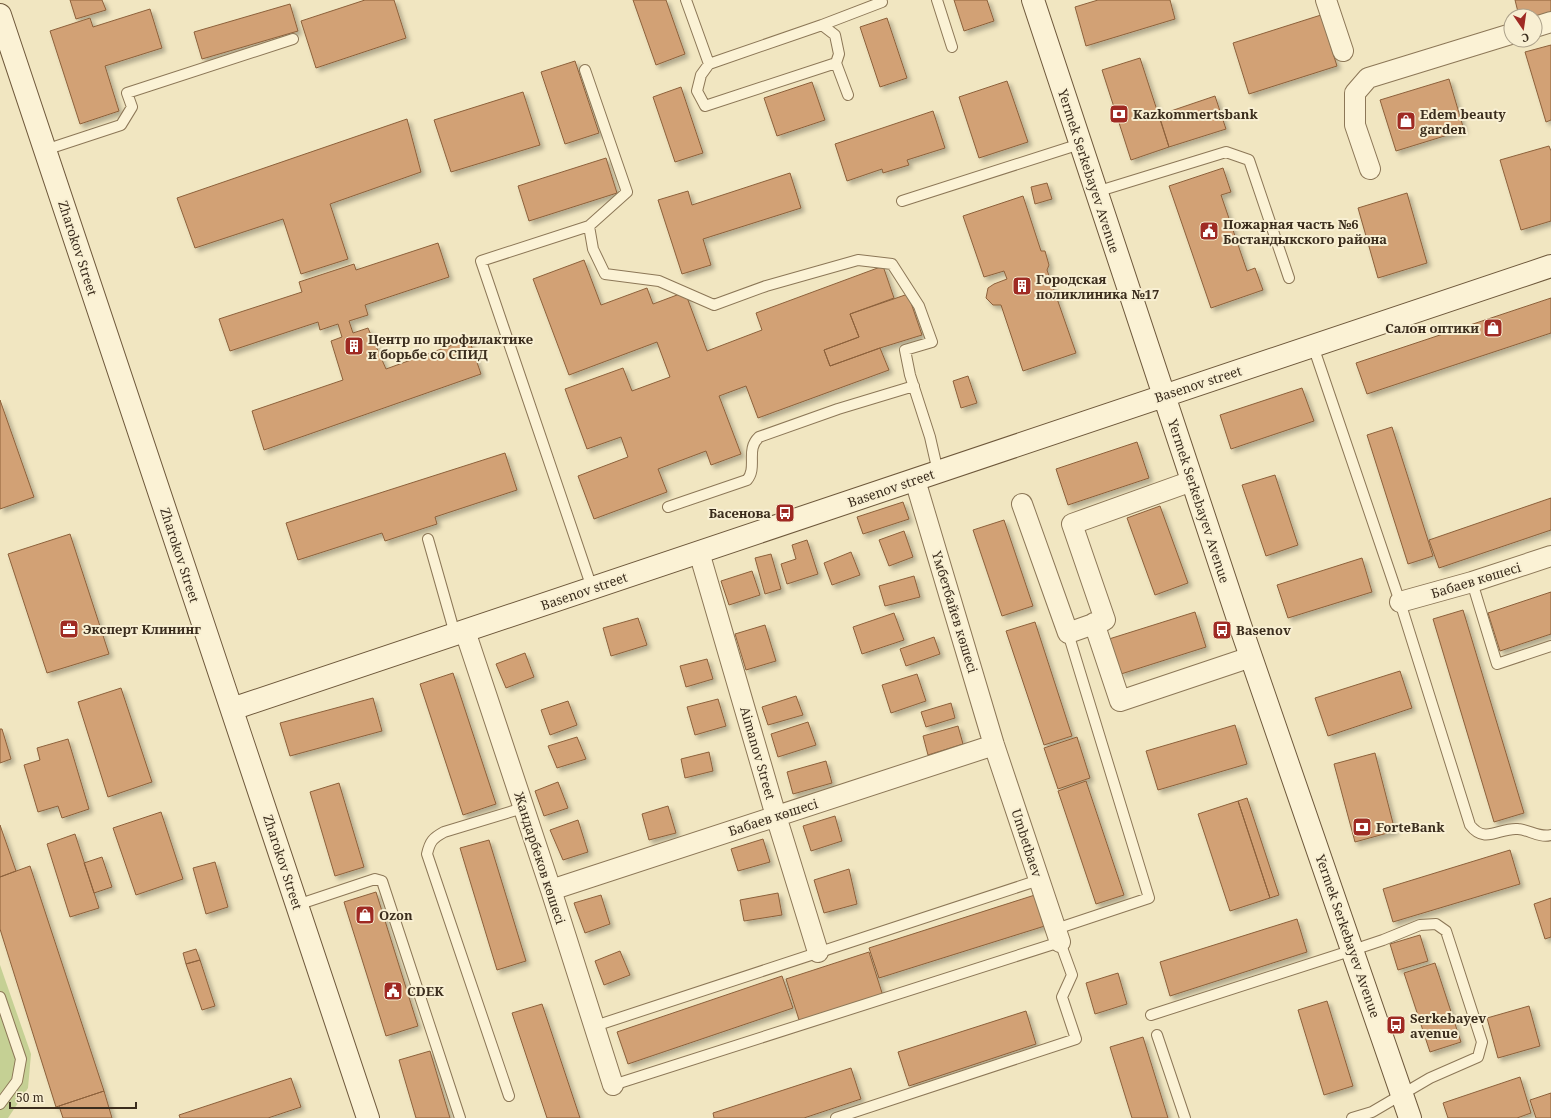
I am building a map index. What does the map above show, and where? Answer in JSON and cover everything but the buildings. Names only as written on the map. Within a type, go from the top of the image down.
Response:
[{"type":"street","name":"Yermek Serkebayev Avenue","points":[[1033,0],[1251,656],[1410,1118]]},
{"type":"street","points":[[1326,0],[1343,51]]},
{"type":"street","name":"Zharokov Street","points":[[0,15],[368,1118]]},
{"type":"street","points":[[1370,169],[1355,125],[1354,106],[1355,93],[1368,78],[1503,36]]},
{"type":"street","name":"Basenov street","points":[[232,710],[1551,266]]},
{"type":"street","name":"Үмбетбайев көшесі","points":[[915,480],[994,745]]},
{"type":"street","points":[[1022,504],[1068,633],[1105,620],[1072,524],[1192,481]]},
{"type":"street","name":"Aimanov Street","points":[[699,552],[776,816],[818,952]]},
{"type":"street","name":"Бабаев көшесі","points":[[1400,602],[1472,582],[1551,556]]},
{"type":"street","points":[[1094,624],[1120,701],[1251,656]]},
{"type":"street","name":"Жандарбеков көшесі","points":[[460,632],[551,890],[613,1085]]},
{"type":"street","name":"Бабаев көшесі","points":[[551,890],[994,745]]},
{"type":"street","name":"Umbetbaev","points":[[994,745],[1058,935]]},
{"type":"lane","points":[[686,0],[709,64]]},
{"type":"lane","points":[[937,0],[952,48]]},
{"type":"lane","points":[[836,63],[705,106],[697,91],[701,75],[709,64],[822,25],[884,1]]},
{"type":"lane","points":[[822,25],[835,35],[839,54],[836,63],[848,95]]},
{"type":"lane","points":[[45,150],[121,125],[132,107],[127,93],[293,39]]},
{"type":"lane","points":[[585,70],[626,192],[589,226],[481,261],[592,588]]},
{"type":"lane","points":[[902,202],[1080,144]]},
{"type":"lane","points":[[1096,192],[1226,152],[1249,160],[1289,278]]},
{"type":"lane","points":[[589,226],[593,249],[606,274],[659,281],[714,305],[766,286],[858,260],[892,264],[919,306],[932,342],[905,350],[914,386],[930,437],[938,472]]},
{"type":"lane","points":[[1313,346],[1400,602],[1470,825],[1475,832],[1485,835],[1518,829],[1544,837],[1551,835]]},
{"type":"lane","points":[[668,507],[747,480],[752,475],[752,450],[754,442],[759,437],[838,409],[914,386]]},
{"type":"lane","points":[[428,539],[460,632]]},
{"type":"lane","points":[[1472,582],[1497,664],[1551,646]]},
{"type":"lane","points":[[613,1085],[1058,935],[1149,898],[1068,633]]},
{"type":"lane","points":[[509,1096],[427,854],[429,844],[435,837],[444,832],[523,808]]},
{"type":"lane","points":[[297,905],[375,879],[382,881],[460,1118]]},
{"type":"lane","points":[[594,1026],[1040,880]]},
{"type":"lane","points":[[1152,1015],[1353,950],[1420,925],[1436,924],[1446,932],[1482,1042],[1478,1057],[1430,1078],[1372,1112],[1352,1118]]},
{"type":"lane","points":[[836,1118],[1076,1039],[1062,997],[1072,975],[1058,935]]},
{"type":"lane","points":[[0,997],[21,1059],[17,1081],[1,1102]]},
{"type":"lane","points":[[1157,1035],[1185,1118]]},
{"type":"green space","points":[[0,965],[31,1054],[28,1088],[8,1118],[0,1118]]},
{"type":"place","name":"Kazkommertsbank","points":[[1119,114]]},
{"type":"place","name":"Edem beauty garden","points":[[1406,121]]},
{"type":"place","name":"Пожарная часть №6 Бостандыкского района","points":[[1209,231]]},
{"type":"place","name":"Городская поликлиника №17","points":[[1022,286]]},
{"type":"place","name":"Салон оптики","points":[[1493,328]]},
{"type":"place","name":"Центр по профилактике и борьбе со СПИД","points":[[354,346]]},
{"type":"place","name":"Басенова","points":[[785,513]]},
{"type":"place","name":"Эксперт Клининг","points":[[69,629]]},
{"type":"place","name":"Basenov","points":[[1222,630]]},
{"type":"place","name":"ForteBank","points":[[1362,827]]},
{"type":"place","name":"Ozon","points":[[365,915]]},
{"type":"place","name":"CDEK","points":[[393,991]]},
{"type":"place","name":"Serkebayev avenue","points":[[1396,1025]]}]
